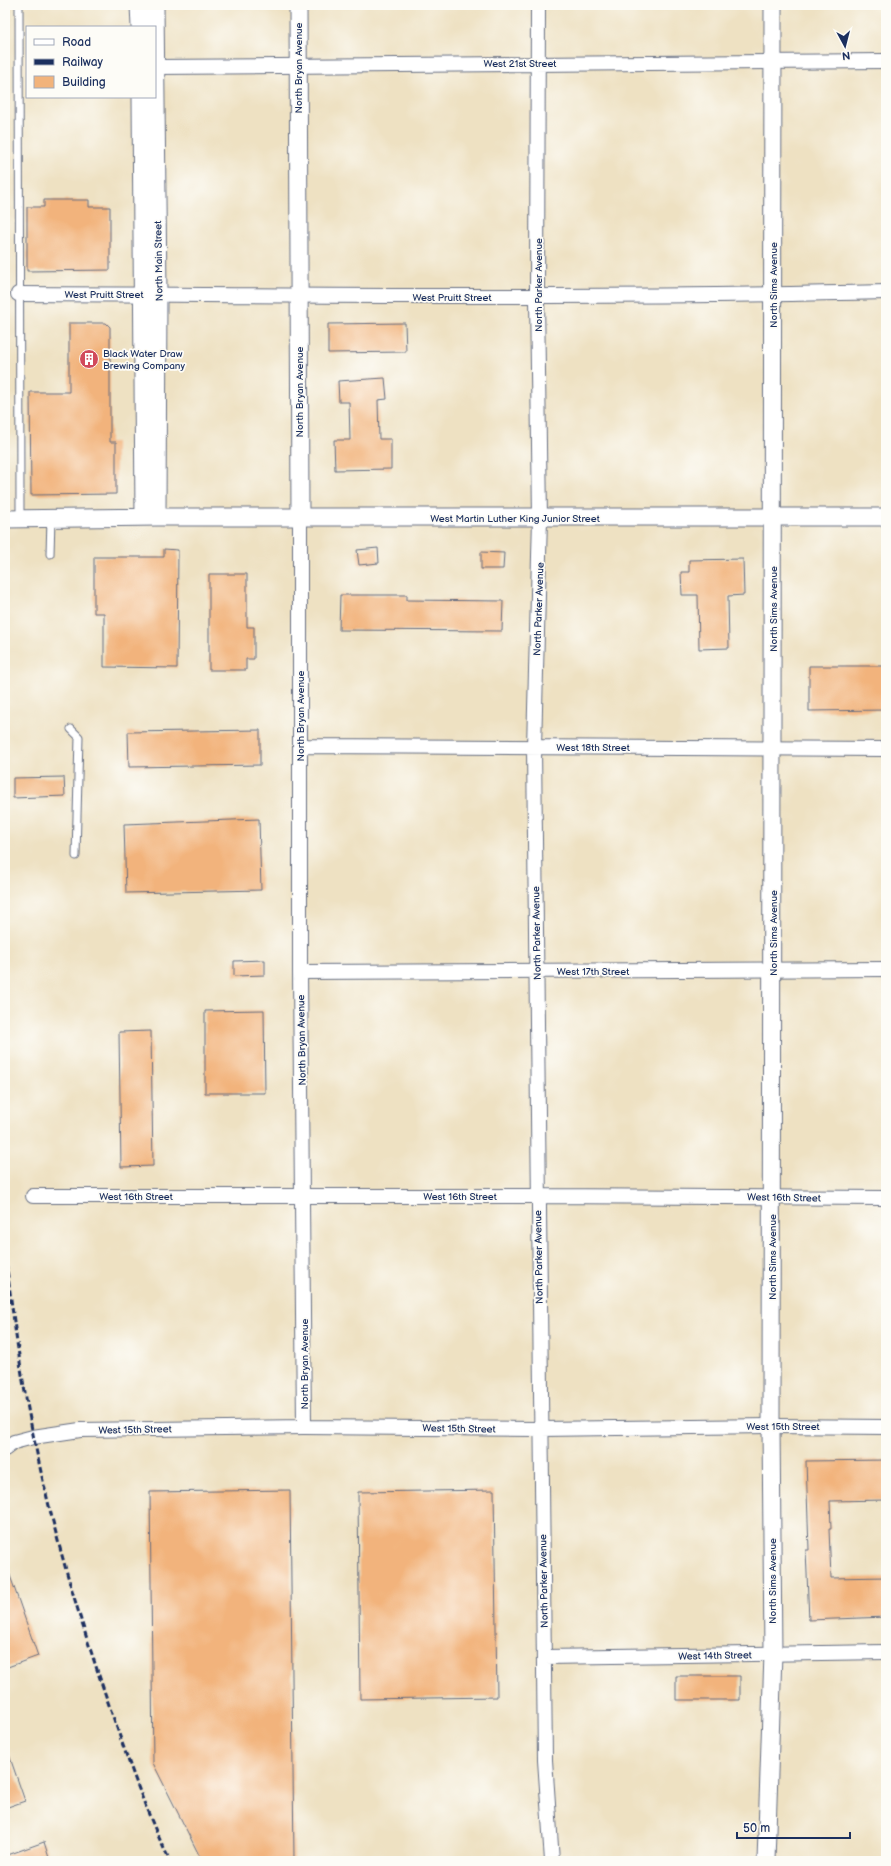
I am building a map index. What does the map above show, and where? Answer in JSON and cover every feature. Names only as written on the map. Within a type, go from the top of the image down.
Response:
[{"type":"street","points":[[139,5],[140,26]]},
{"type":"street","name":"North Main Street","points":[[155,5],[155,26]]},
{"type":"street","name":"North Bryan Avenue","points":[[298,5],[300,972],[304,1426]]},
{"type":"street","name":"North Parker Avenue","points":[[538,5],[537,297],[540,518],[534,747],[545,1760],[552,1861]]},
{"type":"street","name":"North Sims Avenue","points":[[766,1861],[773,1654],[771,1426],[774,748],[773,5]]},
{"type":"street","name":"West 21st Street","points":[[156,67],[886,61]]},
{"type":"street","name":"North Main Street","points":[[141,98],[150,294]]},
{"type":"street","name":"North Main Street","points":[[150,517],[150,294],[154,98]]},
{"type":"street","name":"West Pruitt Street","points":[[18,294],[150,294],[298,297],[537,297],[773,295],[886,292]]},
{"type":"street","name":"West Martin Luther King Junior Street","points":[[12,519],[150,517],[886,517]]},
{"type":"street","name":"West 18th Street","points":[[300,746],[886,749]]},
{"type":"street","name":"West 17th Street","points":[[300,972],[773,970],[886,968]]},
{"type":"street","name":"West 16th Street","points":[[33,1196],[772,1196],[886,1198]]},
{"type":"street","name":"West 15th Street","points":[[5,1449],[14,1442],[34,1437],[80,1430],[304,1426],[541,1429],[886,1426]]},
{"type":"street","name":"West 14th Street","points":[[544,1657],[886,1652]]},
{"type":"lane","points":[[12,519],[18,294],[19,5]]},
{"type":"lane","points":[[50,554],[51,519]]},
{"type":"lane","points":[[70,729],[79,737],[76,856]]},
{"type":"building","points":[[44,200],[89,200],[89,207],[110,207],[110,270],[27,271],[27,207],[44,207]]},
{"type":"building","points":[[69,323],[106,323],[110,327],[110,442],[116,442],[116,494],[31,495],[30,392],[69,392]]},
{"type":"building","points":[[405,323],[406,352],[328,353],[328,324]]},
{"type":"building","points":[[385,378],[387,399],[378,400],[379,439],[391,439],[391,469],[335,470],[334,440],[350,440],[349,402],[339,402],[338,381]]},
{"type":"building","points":[[378,548],[379,563],[359,565],[357,550]]},
{"type":"building","points":[[164,549],[178,550],[177,668],[104,667],[104,613],[94,613],[94,557],[164,557]]},
{"type":"building","points":[[481,552],[504,553],[503,569],[481,569]]},
{"type":"building","points":[[743,559],[744,595],[728,596],[729,648],[699,649],[698,595],[682,595],[681,572],[689,572],[689,560]]},
{"type":"building","points":[[209,574],[247,574],[247,627],[254,627],[254,659],[246,659],[246,670],[209,670]]},
{"type":"building","points":[[340,595],[407,595],[407,600],[503,601],[502,631],[339,630]]},
{"type":"building","points":[[809,666],[886,666],[886,710],[809,711]]},
{"type":"building","points":[[260,730],[260,765],[129,767],[128,732]]},
{"type":"building","points":[[64,777],[65,796],[13,798],[13,778]]},
{"type":"building","points":[[259,819],[261,890],[126,893],[124,824]]},
{"type":"building","points":[[265,960],[265,975],[234,976],[234,961]]},
{"type":"building","points":[[264,1010],[265,1093],[205,1093],[205,1011]]},
{"type":"building","points":[[151,1031],[153,1166],[121,1167],[119,1032]]},
{"type":"building","points":[[886,1460],[886,1500],[830,1501],[831,1529],[829,1529],[831,1578],[886,1577],[886,1617],[809,1620],[806,1550],[809,1550],[806,1461]]},
{"type":"building","points":[[290,1490],[294,1861],[202,1861],[153,1763],[150,1492]]},
{"type":"building","points":[[494,1490],[497,1697],[360,1699],[358,1492]]},
{"type":"building","points":[[5,1567],[7,1567],[38,1656],[5,1668]]},
{"type":"building","points":[[676,1676],[740,1676],[740,1700],[676,1700]]},
{"type":"building","points":[[5,1749],[7,1749],[25,1801],[5,1808]]},
{"type":"building","points":[[44,1842],[50,1861],[5,1861],[5,1856]]},
{"type":"railway","points":[[5,1254],[29,1416],[41,1473],[58,1540],[87,1639],[123,1744],[144,1803],[170,1861]]},
{"type":"place","name":"Black Water Draw Brewing Company","points":[[89,359]]}]
